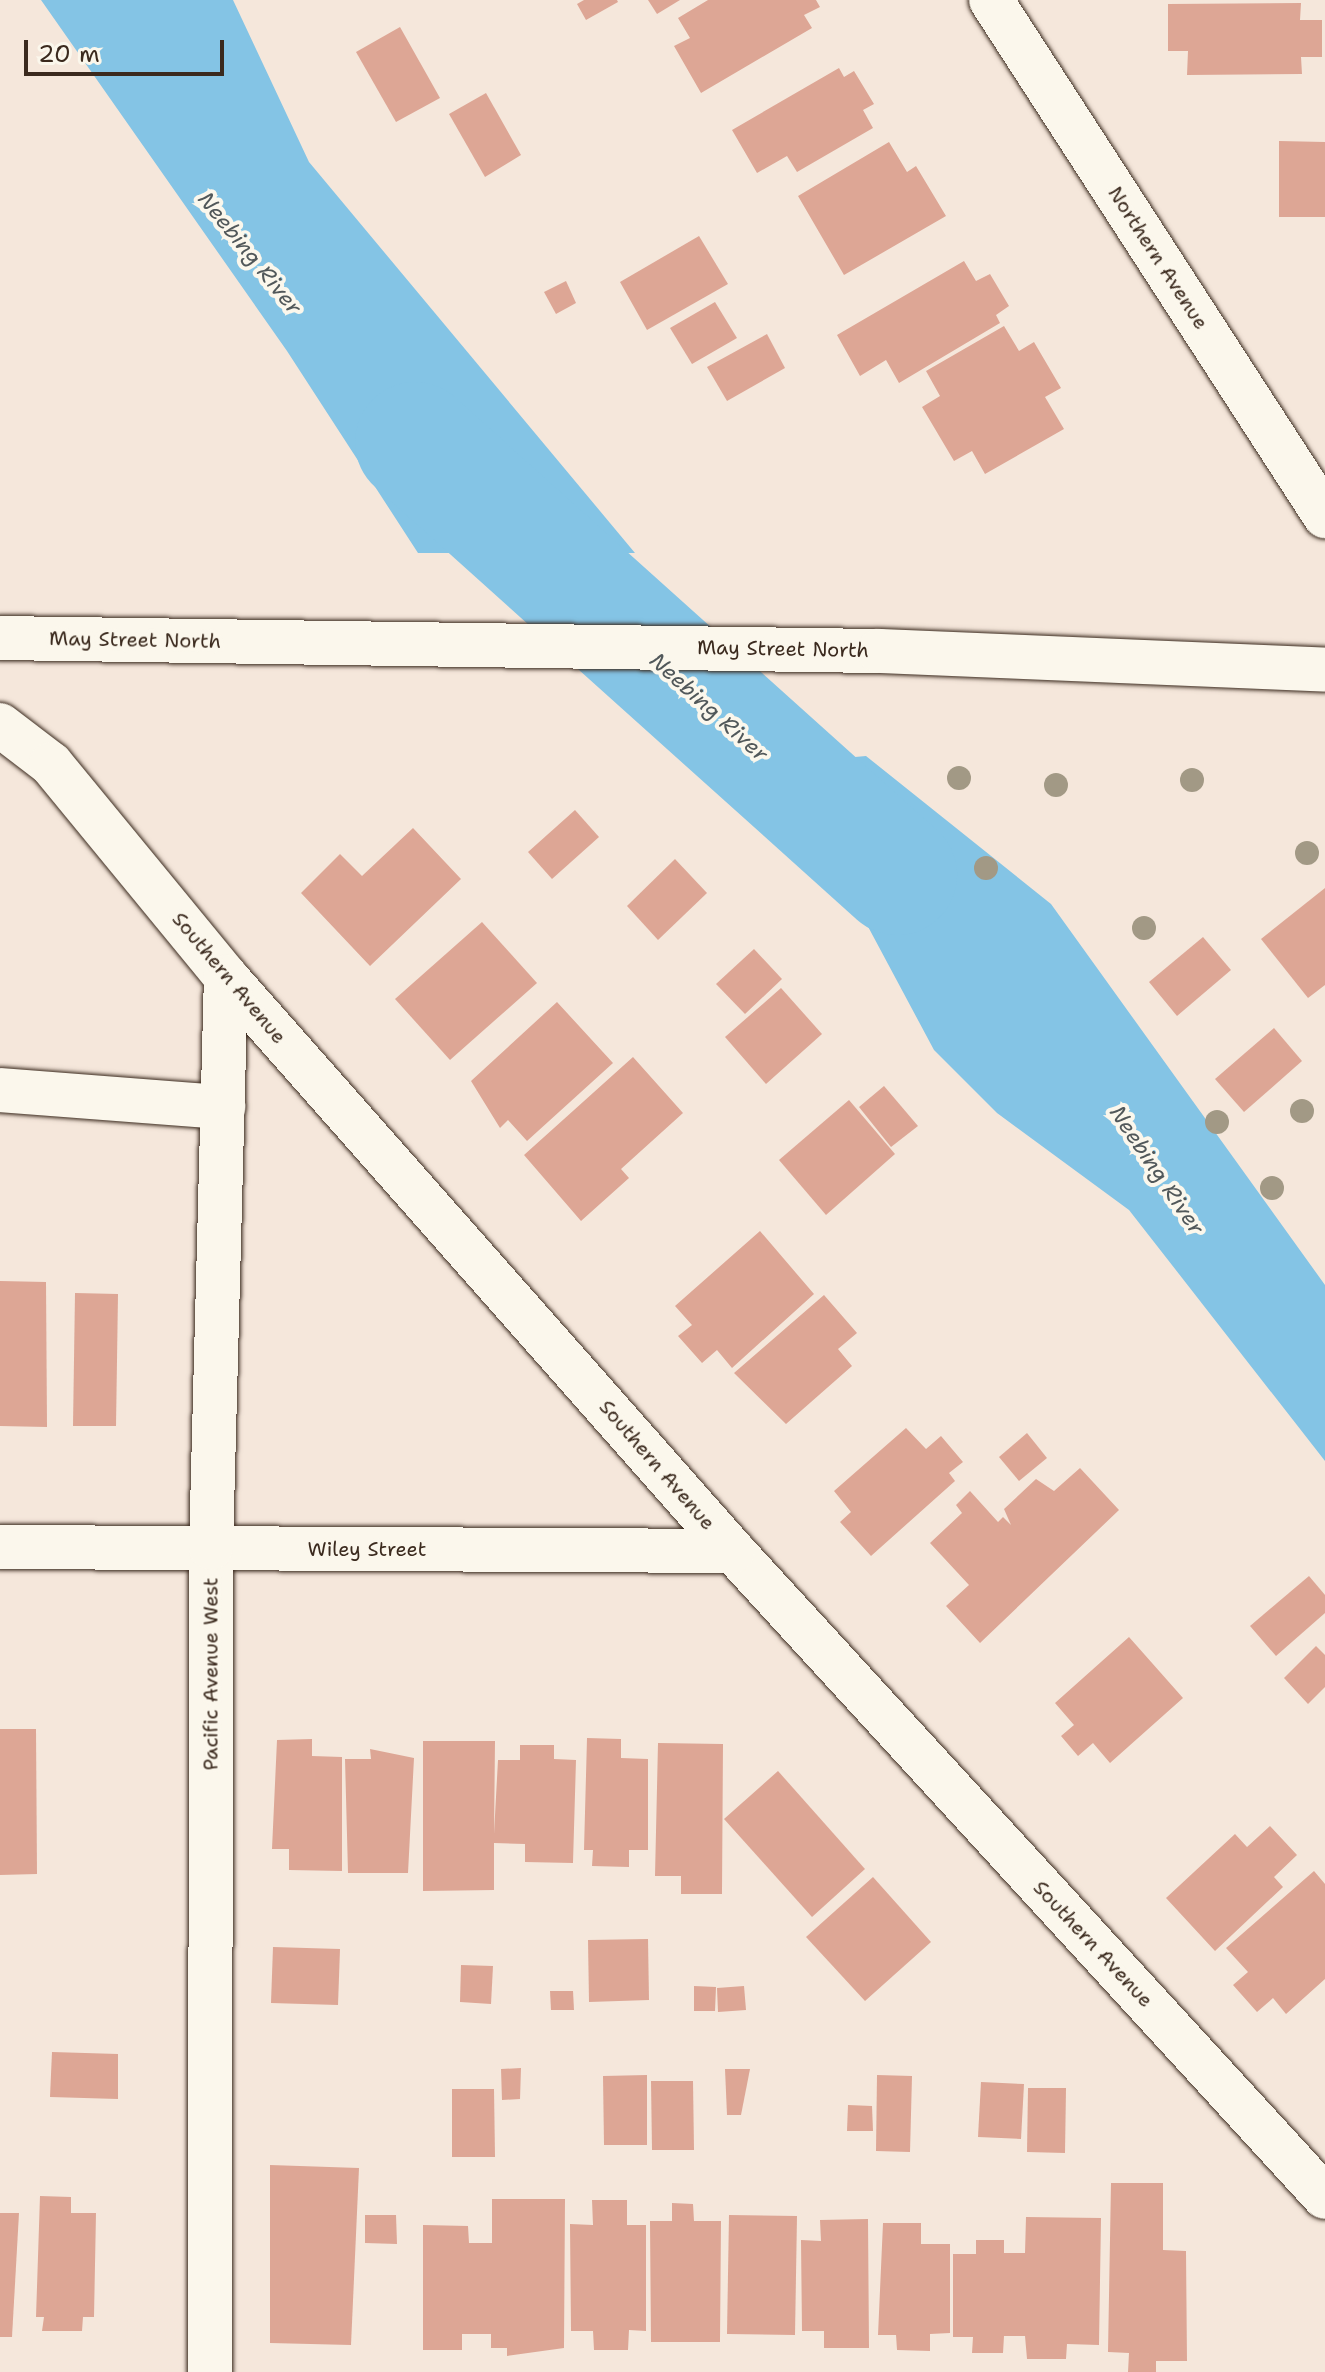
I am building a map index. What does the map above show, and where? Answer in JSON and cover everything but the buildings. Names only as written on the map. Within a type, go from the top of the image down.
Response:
[{"type":"street","name":"Northern Avenue","points":[[991,0],[1325,516]]},
{"type":"street","name":"May Street North","points":[[0,638],[879,651],[1325,670]]},
{"type":"street","name":"Southern Avenue","points":[[0,725],[51,764],[226,977],[733,1551],[1325,2197]]},
{"type":"street","name":"Pacific Avenue West","points":[[210,2372],[211,1548],[226,977]]},
{"type":"street","points":[[0,1090],[223,1107]]},
{"type":"street","name":"Wiley Street","points":[[0,1547],[733,1551]]},
{"type":"water","points":[[41,0],[233,0],[309,162],[635,553],[418,553],[287,351]]},
{"type":"water","points":[[866,756],[1051,904],[1325,1285],[1325,1461],[1129,1210],[997,1113],[934,1050],[788,777],[745,767]]},
{"type":"waterway","name":"Neebing River","points":[[415,442],[897,875]]}]
